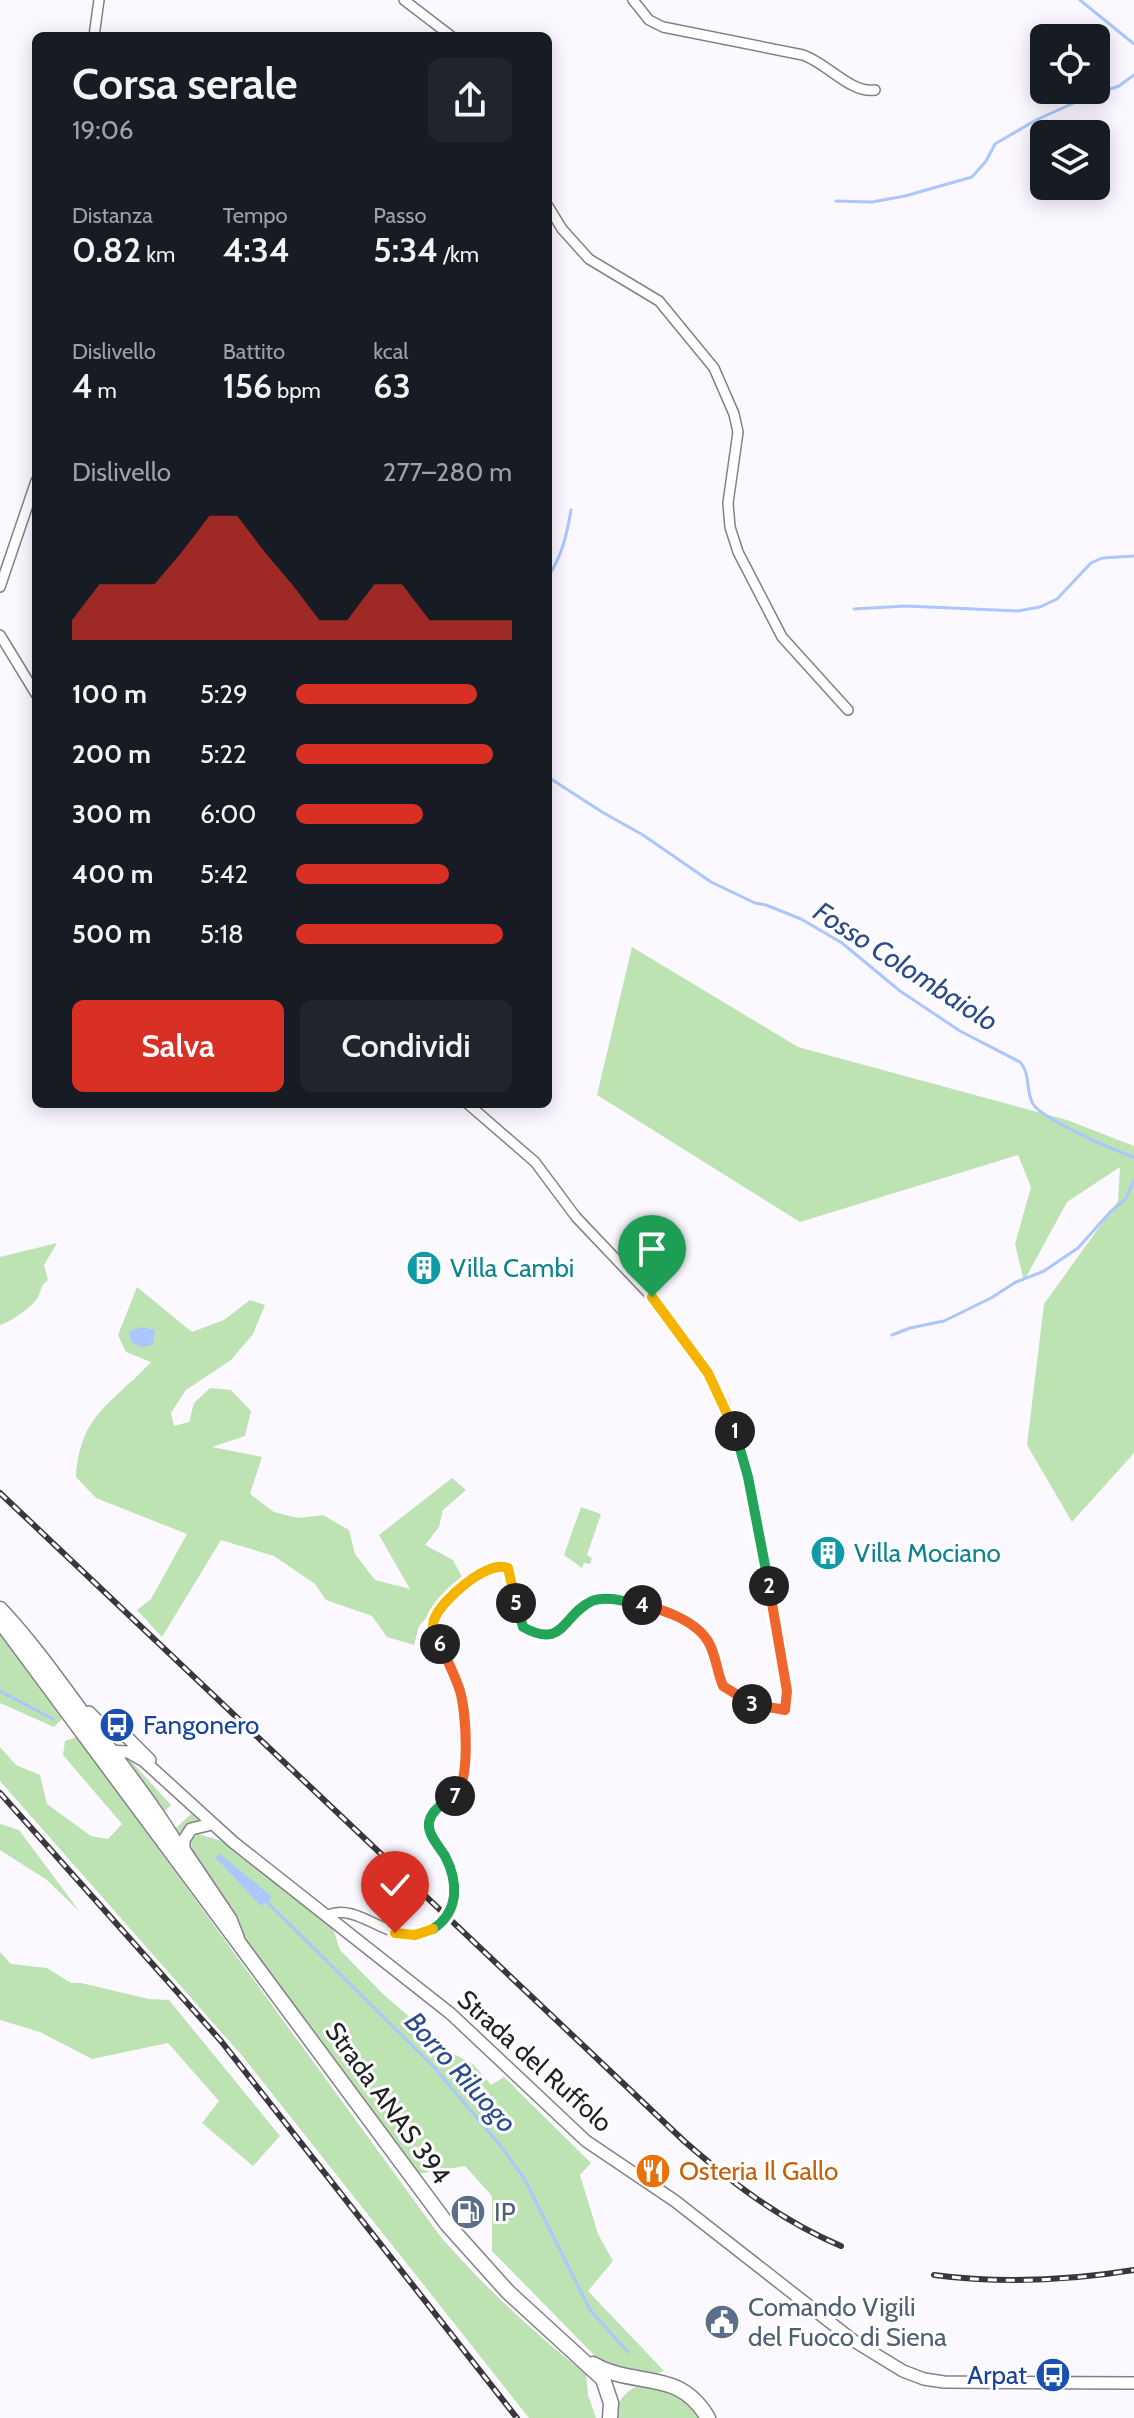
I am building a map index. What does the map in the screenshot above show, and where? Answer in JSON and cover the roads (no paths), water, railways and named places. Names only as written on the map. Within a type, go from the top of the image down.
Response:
[{"type":"main road","points":[[0,1609],[32,1646],[104,1748]]},
{"type":"main road","points":[[0,1621],[104,1748]]},
{"type":"main road","name":"Strada ANAS 394","points":[[104,1748],[175,1841],[207,1900],[457,2236],[508,2292],[603,2379],[610,2411]]},
{"type":"main road","name":"Strada ANAS 394","points":[[579,2355],[608,2372],[633,2380]]},
{"type":"main road","name":"Strada ANAS 394","points":[[610,2411],[623,2386],[633,2380],[649,2378],[670,2384],[692,2399],[708,2418]]},
{"type":"street","points":[[95,32],[99,0]]},
{"type":"street","points":[[404,0],[446,32]]},
{"type":"street","points":[[633,0],[649,20],[663,27],[803,55],[821,62],[850,84],[866,91],[875,90]]},
{"type":"street","points":[[552,213],[562,229],[589,259],[659,301],[714,368],[734,414],[738,432],[728,503],[730,527],[738,552],[782,637],[848,710]]},
{"type":"street","points":[[0,587],[32,493]]},
{"type":"street","points":[[0,635],[32,687]]},
{"type":"street","points":[[328,1915],[346,1912],[385,1930],[415,1935],[436,1928],[452,1908],[455,1882],[429,1824],[433,1813],[457,1795],[463,1785],[466,1768],[462,1696],[433,1628],[435,1617],[443,1607],[466,1584],[488,1569],[499,1565],[508,1568],[519,1620],[523,1627],[540,1635],[551,1635],[593,1600],[648,1606],[688,1622],[708,1642],[723,1686],[757,1706],[785,1710],[787,1691],[781,1644],[748,1477],[724,1402],[708,1373],[652,1297],[576,1217],[535,1162],[473,1108]]},
{"type":"street","name":"Strada del Ruffolo","points":[[32,1646],[59,1672],[93,1717],[139,1747],[191,1804]]},
{"type":"street","points":[[104,1748],[121,1733]]},
{"type":"street","name":"Strada del Ruffolo","points":[[104,1748],[136,1756],[212,1824],[451,2014],[586,2141],[675,2201],[841,2331],[885,2361],[913,2375],[944,2382],[1134,2383]]},
{"type":"street","points":[[212,1824],[191,1829],[184,1840],[184,1849],[231,1919],[239,1942]]},
{"type":"water","points":[[142,1327],[155,1330],[153,1345],[140,1347],[131,1342],[129,1331]]},
{"type":"water","points":[[220,1854],[272,1897],[261,1906],[215,1857]]},
{"type":"waterway","points":[[1080,0],[1134,44]]},
{"type":"waterway","points":[[836,201],[872,202],[972,177],[995,144],[1036,120],[1119,86],[1134,75]]},
{"type":"waterway","points":[[552,570],[563,545],[571,510]]},
{"type":"waterway","points":[[854,609],[906,606],[1018,611],[1040,607],[1057,599],[1091,563],[1102,558],[1134,556]]},
{"type":"waterway","name":"Fosso Colombaiolo","points":[[552,780],[643,835],[711,882],[755,903],[801,919],[842,943],[900,991],[960,1031],[1020,1062],[1026,1072],[1031,1099],[1039,1110],[1080,1134],[1134,1157]]},
{"type":"waterway","points":[[892,1335],[944,1321],[1016,1282],[1044,1271],[1078,1248],[1126,1199],[1134,1180]]},
{"type":"waterway","name":"Borro Riluogo","points":[[0,1691],[53,1719]]},
{"type":"waterway","name":"Borro Riluogo","points":[[265,1900],[433,2066],[500,2145],[524,2178],[590,2310],[628,2352]]},
{"type":"railway","points":[[0,1493],[684,2141],[758,2200],[798,2225],[841,2246]]},
{"type":"railway","points":[[0,1793],[221,2041],[517,2418]]},
{"type":"railway","points":[[934,2275],[984,2280],[1034,2280],[1134,2270]]},
{"type":"place","name":"Villa Cambi","points":[[424,1268]]},
{"type":"place","name":"Villa Mociano","points":[[828,1553]]},
{"type":"place","name":"Fangonero","points":[[117,1725]]},
{"type":"place","name":"Osteria Il Gallo","points":[[653,2171]]},
{"type":"place","name":"IP","points":[[468,2212]]},
{"type":"place","name":"Comando Vigili del Fuoco di Siena","points":[[722,2322]]},
{"type":"place","name":"Arpat","points":[[1053,2375]]}]
